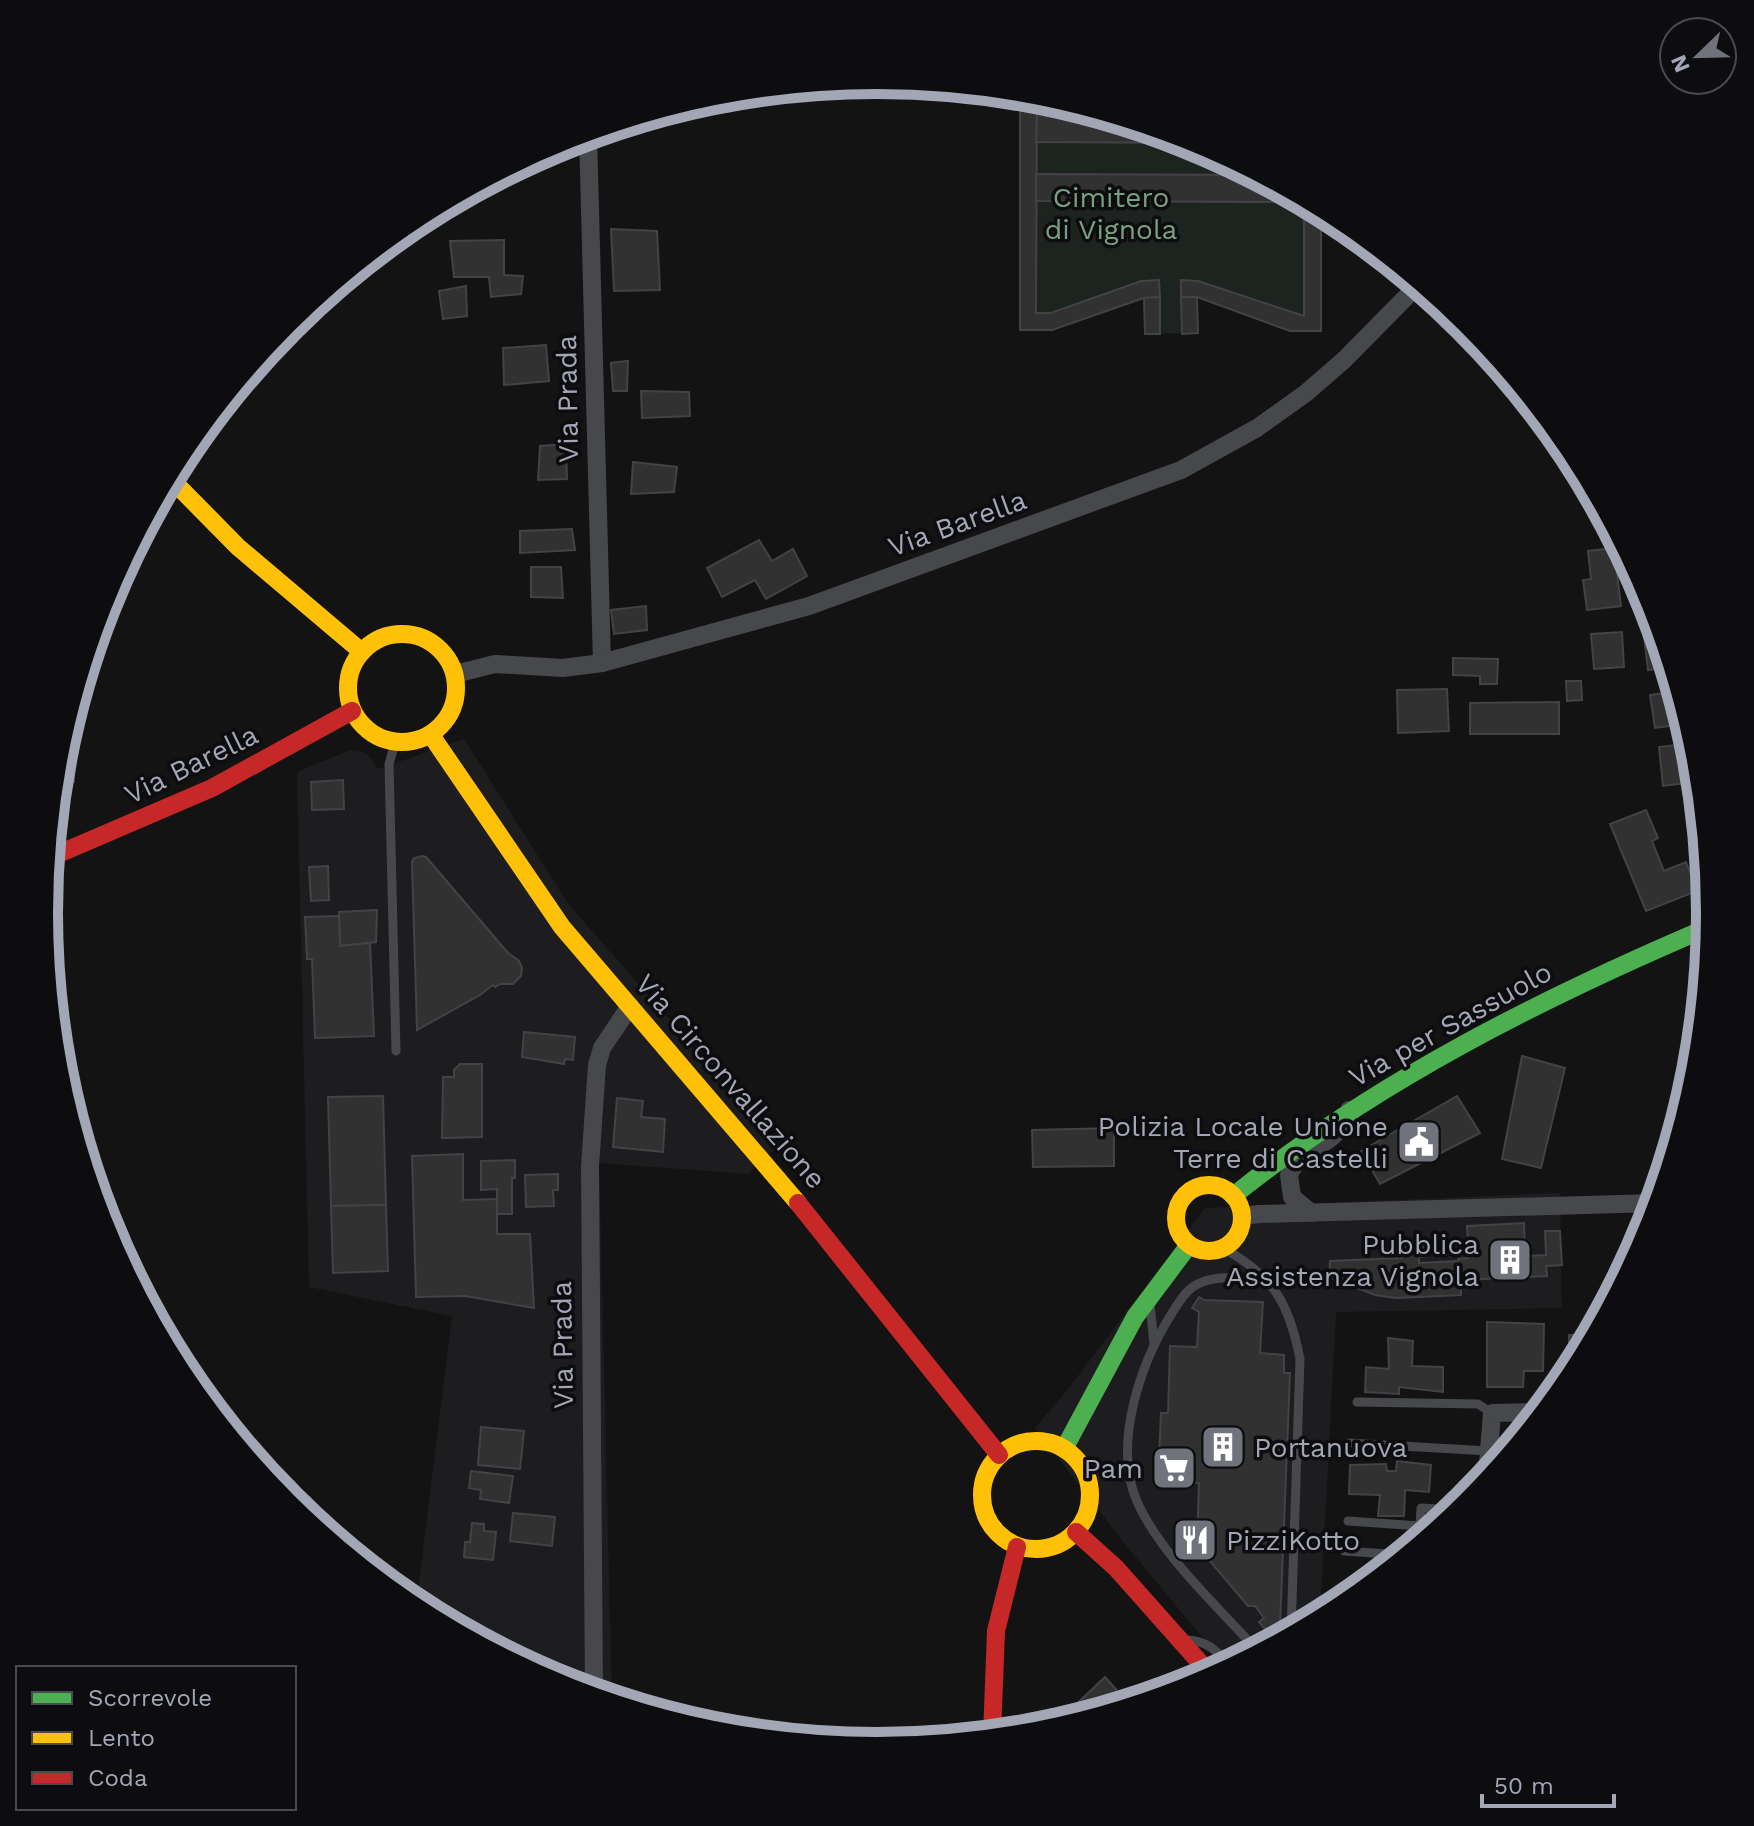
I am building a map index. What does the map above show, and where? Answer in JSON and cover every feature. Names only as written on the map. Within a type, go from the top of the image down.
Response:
[{"type":"main road","points":[[178,487],[238,549],[362,652]]},
{"type":"main road","points":[[390,635],[415,636],[438,646],[449,659],[455,674],[456,702],[442,727],[414,742],[395,743],[370,732],[352,711],[348,686],[355,662],[375,641],[390,635]]},
{"type":"main road","name":"Via Barella","points":[[61,853],[212,788],[352,711]]},
{"type":"main road","name":"Via Circonvallazione","points":[[431,735],[562,927],[829,1239],[999,1455]]},
{"type":"main road","name":"Via per Sassuolo","points":[[1233,1196],[1297,1145],[1349,1110],[1452,1051],[1549,1000],[1695,933]]},
{"type":"main road","points":[[1209,1184],[1233,1196],[1242,1216],[1237,1235],[1223,1248],[1206,1251],[1189,1245],[1178,1231],[1176,1222],[1176,1212],[1184,1196],[1209,1184]]},
{"type":"main road","points":[[1064,1449],[1096,1386],[1149,1297],[1189,1245]]},
{"type":"main road","points":[[1038,1441],[1064,1449],[1085,1472],[1090,1488],[1085,1519],[1076,1532],[1043,1550],[1017,1547],[1003,1539],[992,1528],[982,1498],[983,1482],[989,1468],[999,1455],[1011,1447],[1038,1441]]},
{"type":"main road","points":[[1076,1532],[1116,1568],[1202,1665]]},
{"type":"main road","points":[[992,1724],[996,1631],[1017,1547]]},
{"type":"street","name":"Via Prada","points":[[588,147],[602,663]]},
{"type":"street","name":"Via Barella","points":[[455,674],[508,663],[563,668],[602,663],[824,601],[1181,470],[1233,442],[1306,393],[1344,360],[1411,292]]},
{"type":"street","name":"Via Prada","points":[[594,1681],[590,1166],[597,1065],[602,1048],[630,1006]]},
{"type":"street","points":[[1311,1213],[1292,1197],[1289,1175],[1303,1157],[1340,1132],[1349,1110]]},
{"type":"street","points":[[1242,1216],[1643,1203]]},
{"type":"street","points":[[1488,1458],[1492,1413],[1527,1412]]},
{"type":"lane","points":[[395,743],[389,764],[396,1051]]},
{"type":"lane","points":[[1223,1248],[1265,1276],[1289,1317],[1296,1338],[1300,1367],[1291,1619]]},
{"type":"lane","points":[[1250,1642],[1171,1555],[1146,1520],[1134,1496],[1129,1473],[1130,1429],[1141,1377],[1154,1344],[1183,1296],[1200,1283],[1249,1279],[1272,1286]]},
{"type":"lane","points":[[1149,1297],[1154,1344]]},
{"type":"lane","points":[[1357,1402],[1478,1404],[1492,1413]]},
{"type":"lane","points":[[1349,1443],[1489,1451]]},
{"type":"lane","points":[[1348,1521],[1420,1526],[1421,1508],[1438,1509]]},
{"type":"lane","points":[[1344,1551],[1387,1554]]},
{"type":"lane","points":[[1180,1640],[1199,1640],[1220,1656]]},
{"type":"shaded area","points":[[464,739],[569,905],[780,1144],[748,1174],[599,1163],[612,1688],[515,1648],[418,1591],[452,1316],[309,1287],[297,772],[350,750],[363,752],[378,769]]},
{"type":"shaded area","points":[[1560,1193],[1562,1308],[1336,1312],[1321,1601],[1219,1657],[1124,1543],[1035,1428],[1205,1208]]},
{"type":"green space","name":"Cimitero di Vignola","points":[[1020,107],[1089,122],[1190,156],[1239,178],[1321,225],[1321,331],[1290,331],[1198,297],[1198,333],[1145,334],[1143,298],[1020,330]]},
{"type":"building","points":[[1020,107],[1037,110],[1036,313],[1051,313],[1141,281],[1159,280],[1160,297],[1144,298],[1052,330],[1020,330]]},
{"type":"building","points":[[1037,113],[1089,122],[1155,143],[1036,142]]},
{"type":"building","points":[[1036,174],[1232,175],[1282,202],[1036,201]]},
{"type":"building","points":[[1304,215],[1321,225],[1321,331],[1290,331],[1197,297],[1181,297],[1181,280],[1198,281],[1304,316]]},
{"type":"building","points":[[611,229],[657,231],[660,290],[614,291]]},
{"type":"building","points":[[504,240],[504,275],[523,276],[521,294],[491,297],[489,277],[454,277],[450,241]]},
{"type":"building","points":[[466,286],[467,316],[443,319],[439,291]]},
{"type":"building","points":[[1160,297],[1160,334],[1145,334],[1144,298]]},
{"type":"building","points":[[1181,297],[1197,297],[1198,333],[1182,334]]},
{"type":"building","points":[[546,345],[549,381],[504,385],[503,348]]},
{"type":"building","points":[[628,361],[627,391],[613,391],[611,363]]},
{"type":"building","points":[[641,391],[689,392],[690,416],[642,418]]},
{"type":"building","points":[[566,444],[567,479],[538,480],[540,446]]},
{"type":"building","points":[[633,462],[677,467],[674,492],[631,494]]},
{"type":"building","points":[[572,529],[575,550],[520,553],[520,531]]},
{"type":"building","points":[[759,540],[772,561],[793,549],[807,576],[766,599],[755,580],[722,597],[707,568]]},
{"type":"building","points":[[1611,548],[1615,558],[1621,606],[1587,610],[1583,580],[1591,579],[1588,551]]},
{"type":"building","points":[[531,567],[561,567],[563,598],[531,597]]},
{"type":"building","points":[[646,606],[647,630],[614,634],[611,610]]},
{"type":"building","points":[[1622,632],[1624,667],[1594,669],[1591,634]]},
{"type":"building","points":[[1644,636],[1648,636],[1658,669],[1648,670]]},
{"type":"building","points":[[1453,658],[1498,659],[1497,684],[1480,684],[1480,676],[1453,675]]},
{"type":"building","points":[[1566,681],[1581,681],[1582,700],[1567,701]]},
{"type":"building","points":[[1447,689],[1449,731],[1398,733],[1397,690]]},
{"type":"building","points":[[1666,693],[1674,726],[1655,728],[1650,695]]},
{"type":"building","points":[[1559,702],[1559,734],[1470,734],[1470,703]]},
{"type":"building","points":[[1678,745],[1685,783],[1663,786],[1659,747]]},
{"type":"building","points":[[72,762],[74,782],[69,782]]},
{"type":"building","points":[[149,780],[152,788],[143,791],[140,783]]},
{"type":"building","points":[[343,780],[344,809],[312,810],[311,782]]},
{"type":"building","points":[[1646,810],[1658,838],[1652,841],[1664,871],[1686,862],[1695,892],[1646,911],[1610,824]]},
{"type":"building","points":[[422,856],[508,953],[519,961],[522,968],[521,976],[513,984],[493,985],[417,1030],[412,862],[414,858]]},
{"type":"building","points":[[328,866],[329,900],[311,901],[309,867]]},
{"type":"building","points":[[377,910],[376,942],[340,946],[339,912]]},
{"type":"building","points":[[339,916],[340,946],[370,943],[374,1036],[315,1038],[312,959],[307,959],[305,917]]},
{"type":"building","points":[[524,1032],[575,1037],[573,1060],[565,1059],[564,1064],[522,1057]]},
{"type":"building","points":[[1522,1056],[1565,1068],[1541,1168],[1502,1159]]},
{"type":"building","points":[[460,1064],[482,1064],[482,1137],[442,1138],[443,1077],[454,1077],[454,1070]]},
{"type":"building","points":[[383,1096],[386,1205],[331,1206],[328,1097]]},
{"type":"building","name":"Polizia Locale Unione Terre di Castelli","points":[[1457,1096],[1480,1133],[1380,1184],[1361,1151]]},
{"type":"building","points":[[617,1098],[643,1101],[641,1117],[665,1119],[663,1152],[613,1147]]},
{"type":"building","points":[[1114,1128],[1114,1166],[1033,1167],[1032,1130]]},
{"type":"building","points":[[463,1154],[463,1200],[497,1199],[497,1234],[530,1234],[534,1308],[465,1296],[416,1297],[412,1156]]},
{"type":"building","points":[[515,1160],[512,1214],[497,1214],[497,1189],[481,1190],[481,1161]]},
{"type":"building","points":[[558,1174],[558,1190],[553,1190],[554,1206],[526,1207],[525,1175]]},
{"type":"building","points":[[386,1205],[388,1271],[333,1273],[331,1206]]},
{"type":"building","name":"Pubblica Assistenza Vignola","points":[[1524,1223],[1525,1256],[1546,1255],[1545,1231],[1560,1231],[1562,1265],[1546,1266],[1547,1276],[1461,1280],[1461,1295],[1396,1298],[1375,1295],[1329,1277],[1330,1261],[1401,1258],[1401,1245],[1424,1244],[1425,1257],[1419,1257],[1419,1263],[1469,1258],[1467,1226]]},
{"type":"building","name":"Portanuova","points":[[1199,1297],[1204,1300],[1263,1302],[1260,1353],[1284,1355],[1284,1373],[1290,1373],[1280,1625],[1268,1632],[1259,1622],[1264,1618],[1255,1606],[1248,1606],[1197,1546],[1199,1483],[1158,1481],[1161,1413],[1168,1413],[1170,1346],[1197,1347],[1199,1312],[1192,1308]]},
{"type":"building","points":[[1487,1322],[1544,1324],[1543,1371],[1524,1371],[1523,1387],[1487,1387]]},
{"type":"building","points":[[1569,1335],[1579,1335],[1569,1350]]},
{"type":"building","points":[[1388,1338],[1413,1341],[1412,1366],[1443,1367],[1443,1392],[1399,1387],[1399,1394],[1365,1392],[1366,1367],[1389,1369]]},
{"type":"building","points":[[481,1427],[524,1431],[520,1469],[478,1465]]},
{"type":"building","points":[[1397,1461],[1431,1465],[1429,1492],[1405,1490],[1404,1516],[1378,1516],[1380,1495],[1349,1494],[1350,1465],[1386,1464],[1387,1471],[1396,1471]]},
{"type":"building","points":[[471,1471],[513,1476],[509,1503],[480,1499],[481,1490],[469,1488]]},
{"type":"building","points":[[513,1513],[555,1517],[552,1546],[510,1541]]},
{"type":"building","points":[[472,1523],[484,1524],[484,1531],[496,1532],[493,1560],[464,1557],[465,1542],[470,1542]]},
{"type":"building","points":[[1105,1677],[1121,1695],[1089,1704],[1073,1708]]},
{"type":"traffic: fast","points":[[1233,1196],[1288,1154],[1402,1079],[1522,1013],[1695,933]]},
{"type":"traffic: fast","points":[[1064,1449],[1135,1317],[1189,1245]]},
{"type":"traffic: slow","points":[[178,486],[238,547],[362,652]]},
{"type":"traffic: slow","points":[[402,634],[423,638],[440,650],[452,667],[456,688],[452,709],[440,726],[423,738],[402,742],[381,738],[364,726],[352,709],[348,688],[352,667],[364,650],[381,638],[402,634]]},
{"type":"traffic: slow","points":[[431,735],[562,927],[798,1203]]},
{"type":"traffic: slow","points":[[1203,1185],[1215,1185],[1227,1190],[1237,1200],[1242,1218],[1240,1231],[1227,1246],[1215,1251],[1203,1251],[1191,1246],[1181,1236],[1176,1224],[1176,1212],[1181,1200],[1191,1190],[1203,1185]]},
{"type":"traffic: slow","points":[[1036,1441],[1057,1445],[1074,1457],[1086,1474],[1090,1495],[1086,1516],[1074,1533],[1057,1545],[1036,1549],[1015,1545],[998,1533],[986,1516],[982,1495],[986,1474],[998,1457],[1015,1445],[1036,1441]]},
{"type":"traffic: jam","points":[[61,853],[212,788],[352,711]]},
{"type":"traffic: jam","points":[[798,1203],[999,1455]]},
{"type":"traffic: jam","points":[[1076,1532],[1116,1568],[1202,1665]]},
{"type":"traffic: jam","points":[[992,1724],[996,1631],[1017,1547]]},
{"type":"place","name":"Polizia Locale Unione Terre di Castelli","points":[[1419,1142]]},
{"type":"place","name":"Pubblica Assistenza Vignola","points":[[1510,1260]]},
{"type":"place","name":"Portanuova","points":[[1223,1447]]},
{"type":"place","name":"Pam","points":[[1174,1468]]},
{"type":"place","name":"PizziKotto","points":[[1195,1540]]}]
